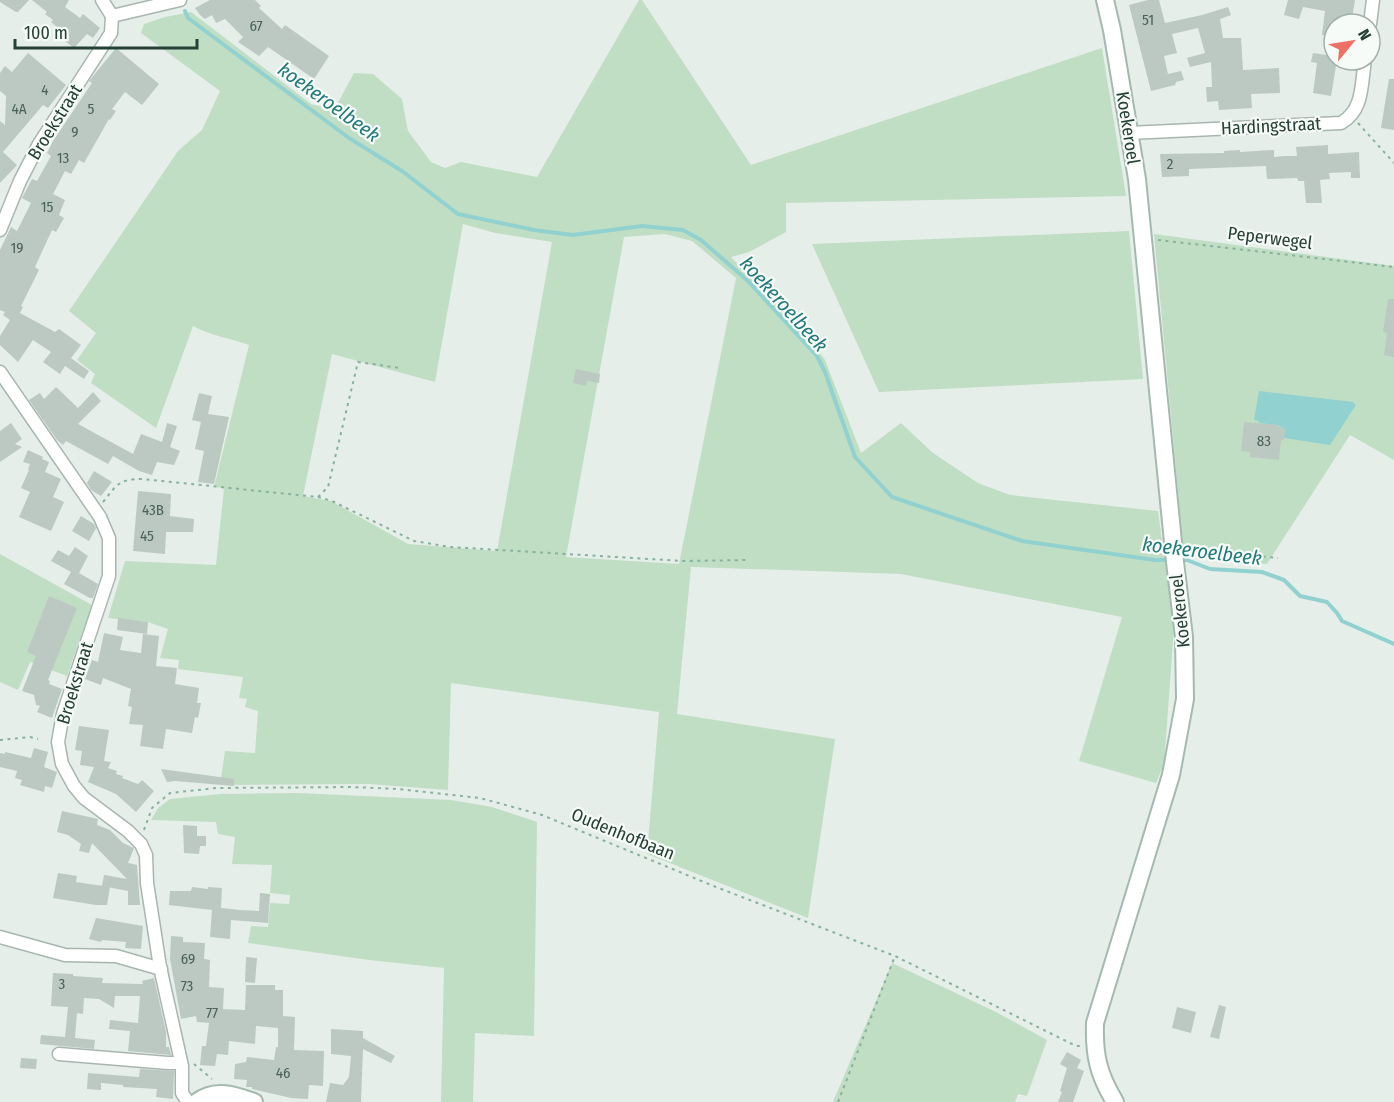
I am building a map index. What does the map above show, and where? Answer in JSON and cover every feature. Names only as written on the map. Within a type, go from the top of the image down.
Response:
[{"type":"street","points":[[102,0],[112,16],[180,0]]},
{"type":"street","name":"Koekeroel","points":[[1105,0],[1130,134],[1143,239],[1174,558],[1184,637],[1185,699],[1171,775],[1095,1023],[1094,1046],[1098,1067],[1115,1102]]},
{"type":"street","name":"Broekstraat","points":[[0,230],[20,181],[39,144],[107,41],[112,27],[112,16]]},
{"type":"street","points":[[1352,117],[1359,104],[1363,72]]},
{"type":"street","name":"Hardingstraat","points":[[1130,134],[1341,123],[1352,117]]},
{"type":"street","name":"Broekstraat","points":[[0,372],[96,512],[109,538],[109,576],[63,714],[58,742],[62,764],[74,786],[84,798],[128,831],[141,844]]},
{"type":"street","points":[[141,844],[146,855],[147,883],[161,969],[187,1063],[182,1093],[188,1102]]},
{"type":"street","points":[[0,937],[65,955],[116,956],[161,969]]},
{"type":"street","points":[[59,1054],[187,1063]]},
{"type":"street","points":[[197,1102],[205,1096],[232,1093],[254,1102]]},
{"type":"path","points":[[1352,117],[1394,163]]},
{"type":"path","name":"Peperwegel","points":[[1143,239],[1178,241],[1394,267]]},
{"type":"path","points":[[318,497],[328,487],[358,362],[400,368]]},
{"type":"path","points":[[96,512],[119,482],[128,478],[318,497],[332,501],[414,541],[450,547],[683,561],[749,560]]},
{"type":"path","points":[[1174,558],[1278,558]]},
{"type":"path","points":[[0,740],[38,739]]},
{"type":"path","name":"Oudenhofbaan","points":[[141,844],[152,808],[170,793],[216,788],[352,787],[398,789],[480,798],[542,815],[716,887],[895,956],[1076,1046],[1094,1046]]},
{"type":"path","points":[[838,1102],[895,956]]},
{"type":"path","points":[[187,1063],[213,1081]]},
{"type":"green space","points":[[639,0],[642,0],[751,165],[1102,48],[1126,196],[786,203],[786,232],[749,252],[731,257],[813,344],[825,360],[861,453],[901,423],[933,453],[978,483],[1010,495],[1158,511],[1174,628],[1164,764],[1156,783],[1079,761],[1122,617],[901,574],[691,567],[677,714],[835,739],[808,918],[647,854],[659,712],[451,683],[448,790],[369,784],[220,785],[225,751],[255,753],[258,711],[245,707],[247,699],[239,698],[243,677],[178,669],[179,660],[160,658],[168,629],[148,622],[108,618],[125,561],[216,565],[224,488],[214,487],[249,345],[193,326],[156,428],[91,383],[95,374],[77,360],[96,333],[69,311],[178,151],[202,130],[220,91],[141,33],[144,24],[191,12],[311,104],[334,110],[354,73],[373,74],[402,99],[408,131],[431,162],[445,168],[461,162],[537,177]],"holes":[[[463,224],[495,233],[552,242],[497,551],[408,544],[331,501],[303,496],[332,354],[435,382]],[[665,234],[692,241],[736,278],[679,564],[566,557],[624,237]]]},
{"type":"green space","points":[[1129,231],[1143,379],[879,392],[812,244]]},
{"type":"green space","points":[[1154,234],[1394,266],[1394,460],[1350,435],[1267,564],[1184,555]]},
{"type":"green space","points":[[0,554],[92,605],[67,676],[30,662],[18,690],[0,682]]},
{"type":"green space","points":[[298,793],[451,800],[492,807],[537,822],[534,1036],[475,1033],[473,1102],[441,1102],[444,968],[248,943],[251,926],[268,927],[270,903],[289,904],[290,895],[270,893],[272,865],[232,864],[235,837],[218,834],[216,822],[151,820],[158,808],[170,799],[221,794]]},
{"type":"green space","points":[[892,963],[996,1012],[1047,1040],[1027,1096],[1018,1094],[1015,1102],[833,1102]]},
{"type":"water","points":[[1259,391],[1353,402],[1356,405],[1330,445],[1284,438],[1285,429],[1254,420]]},
{"type":"building","points":[[0,0],[29,0],[16,12]]},
{"type":"building","points":[[32,0],[69,0],[65,7],[80,18],[83,14],[100,28],[93,38],[87,34],[74,48],[65,41],[69,37],[51,22],[53,20],[45,14],[47,12]]},
{"type":"building","points":[[210,0],[255,0],[261,6],[259,8],[282,29],[285,25],[329,56],[314,79],[268,47],[259,56],[238,42],[243,37],[225,19],[216,23],[212,15],[205,19],[200,15],[195,8]]},
{"type":"building","points":[[1148,0],[1159,0],[1165,23],[1228,7],[1231,15],[1220,19],[1223,38],[1241,38],[1243,70],[1279,68],[1280,93],[1251,94],[1252,108],[1219,110],[1218,101],[1207,102],[1206,87],[1212,87],[1211,62],[1190,67],[1187,58],[1205,53],[1198,28],[1172,34],[1177,53],[1164,56],[1168,74],[1181,71],[1184,80],[1176,82],[1175,85],[1151,91],[1129,5]]},
{"type":"building","points":[[1288,0],[1355,0],[1353,12],[1325,12],[1303,7],[1299,19],[1284,15]]},
{"type":"building","points":[[116,48],[159,84],[142,105],[125,92],[112,109],[116,111],[84,163],[79,160],[71,174],[65,171],[53,194],[65,200],[59,215],[64,218],[56,232],[52,230],[35,267],[39,270],[21,306],[23,307],[20,313],[55,332],[59,329],[81,345],[71,358],[89,371],[84,379],[65,366],[60,374],[43,362],[51,352],[33,340],[18,362],[0,345],[0,336],[10,320],[3,315],[5,312],[0,310],[0,250],[11,227],[17,231],[31,203],[22,198],[32,179],[37,181],[51,156],[47,153],[53,141],[92,83],[89,81]]},
{"type":"building","points":[[28,53],[66,85],[48,108],[43,105],[3,152],[17,165],[0,183],[0,121],[5,125],[6,96],[0,91],[0,73],[5,66],[12,72]]},
{"type":"building","points":[[1313,53],[1322,54],[1322,72],[1335,72],[1331,96],[1313,93],[1317,63],[1311,62]]},
{"type":"building","points":[[1389,79],[1394,79],[1394,130],[1381,128]]},
{"type":"building","points":[[1328,145],[1328,154],[1359,152],[1360,178],[1351,178],[1351,172],[1329,173],[1330,179],[1320,180],[1322,203],[1306,203],[1304,181],[1298,181],[1297,178],[1267,179],[1266,166],[1189,169],[1189,176],[1162,177],[1160,154],[1274,150],[1274,157],[1297,156],[1296,147]]},
{"type":"building","points":[[1388,299],[1394,299],[1394,357],[1384,355],[1387,333],[1383,332]]},
{"type":"building","points":[[576,369],[600,374],[599,383],[587,381],[586,386],[573,383]]},
{"type":"building","points":[[56,387],[78,408],[93,392],[101,401],[78,424],[133,454],[141,434],[162,442],[167,423],[177,426],[170,447],[180,451],[174,465],[157,462],[152,475],[139,471],[113,456],[108,464],[66,441],[63,445],[29,400],[40,393],[44,399]]},
{"type":"building","points":[[199,393],[212,396],[208,414],[229,417],[214,484],[198,482],[204,451],[195,449],[201,422],[192,420]]},
{"type":"building","points":[[1244,422],[1277,425],[1285,429],[1284,440],[1281,440],[1279,460],[1250,457],[1250,452],[1241,451]]},
{"type":"building","points":[[11,423],[22,439],[15,444],[22,447],[0,462],[0,431]]},
{"type":"building","points":[[28,450],[49,462],[45,472],[61,479],[53,497],[64,502],[51,531],[19,517],[30,492],[21,488],[29,470],[30,464],[23,462]]},
{"type":"building","points":[[94,471],[112,482],[101,496],[91,490],[87,483]]},
{"type":"building","points":[[138,491],[171,494],[170,516],[194,519],[193,532],[166,532],[165,554],[133,551]]},
{"type":"building","points":[[81,516],[94,524],[96,528],[89,541],[72,531]]},
{"type":"building","points":[[75,547],[88,556],[79,573],[98,584],[93,598],[64,584],[71,572],[51,561],[58,550],[69,556]]},
{"type":"building","points":[[49,596],[77,608],[48,680],[49,684],[62,689],[52,718],[37,712],[40,706],[36,705],[34,695],[22,691],[36,656],[27,652]]},
{"type":"building","points":[[118,618],[148,622],[147,634],[117,630]]},
{"type":"building","points":[[104,633],[123,637],[120,650],[141,653],[143,634],[159,636],[156,666],[177,668],[175,684],[199,688],[197,703],[201,703],[192,733],[166,729],[163,749],[140,746],[143,725],[129,724],[132,707],[128,706],[131,689],[103,678],[101,685],[85,679],[92,660],[98,662]]},
{"type":"building","points":[[79,726],[109,730],[104,761],[111,762],[108,768],[117,771],[116,774],[123,776],[122,778],[138,784],[142,780],[154,791],[136,812],[116,794],[88,782],[94,767],[80,765],[82,751],[75,750]]},
{"type":"building","points":[[34,748],[48,752],[44,767],[57,772],[52,788],[45,786],[44,792],[20,785],[22,780],[15,778],[17,771],[0,767],[0,753],[31,758]]},
{"type":"building","points":[[161,769],[234,779],[234,786],[167,782]]},
{"type":"building","points":[[62,811],[98,819],[97,825],[110,830],[123,843],[134,848],[128,863],[137,865],[140,905],[128,905],[128,891],[102,886],[104,875],[127,879],[92,843],[89,853],[79,851],[81,844],[68,835],[57,832]]},
{"type":"building","points":[[183,825],[197,826],[197,836],[206,836],[206,846],[200,846],[199,854],[184,853]]},
{"type":"building","points":[[58,873],[77,876],[76,882],[110,887],[107,905],[53,898]]},
{"type":"building","points":[[192,887],[222,888],[221,908],[240,910],[259,911],[260,893],[270,894],[268,923],[231,920],[230,939],[210,937],[212,910],[169,905],[170,891],[191,891]]},
{"type":"building","points":[[96,918],[143,926],[141,949],[125,948],[126,942],[102,940],[101,942],[89,939]]},
{"type":"building","points":[[171,936],[183,937],[183,942],[205,943],[204,959],[210,960],[209,987],[224,988],[223,1009],[245,1010],[246,985],[275,985],[275,990],[283,990],[283,1016],[295,1017],[294,1050],[324,1051],[323,1086],[309,1085],[308,1099],[291,1098],[246,1087],[247,1080],[234,1079],[235,1064],[246,1062],[247,1057],[274,1060],[276,1047],[278,1047],[278,1028],[256,1026],[255,1044],[229,1041],[228,1055],[217,1054],[215,1066],[200,1065],[202,1046],[206,1046],[209,1023],[197,1022],[196,1016],[181,1019],[170,959]]},
{"type":"building","points":[[246,957],[257,958],[255,983],[245,982]]},
{"type":"building","points":[[53,973],[103,978],[102,983],[143,984],[142,981],[154,978],[166,1032],[166,1047],[169,1047],[171,1055],[128,1051],[130,1031],[109,1029],[110,1020],[138,1023],[140,996],[115,996],[114,1008],[99,999],[84,998],[83,1014],[77,1013],[75,1038],[95,1040],[94,1049],[40,1044],[41,1035],[65,1037],[68,1007],[51,1006]]},
{"type":"building","points":[[1219,1005],[1226,1007],[1219,1039],[1210,1037]]},
{"type":"building","points":[[1177,1007],[1196,1012],[1191,1033],[1172,1028]]},
{"type":"building","points":[[331,1029],[363,1031],[363,1038],[395,1056],[391,1063],[363,1049],[361,1102],[326,1102],[330,1083],[343,1085],[349,1077],[351,1056],[331,1054]]},
{"type":"building","points":[[1067,1052],[1081,1060],[1077,1068],[1084,1071],[1073,1102],[1058,1102],[1067,1068],[1060,1064]]},
{"type":"building","points":[[21,1058],[37,1059],[36,1069],[20,1068]]},
{"type":"building","points":[[140,1069],[174,1071],[173,1099],[156,1097],[157,1089],[123,1087],[123,1085],[101,1083],[101,1090],[87,1089],[88,1073],[139,1077]]},
{"type":"waterway","name":"koekeroelbeek","points":[[185,11],[188,18],[349,138],[402,171],[458,214],[534,230],[573,235],[642,226],[683,230],[701,240],[748,281],[817,356],[825,372],[855,457],[892,497],[1022,541],[1169,560]]},
{"type":"waterway","name":"koekeroelbeek","points":[[1180,560],[1187,560],[1210,569],[1262,572],[1284,580],[1300,596],[1327,602],[1342,621],[1394,644]]}]
